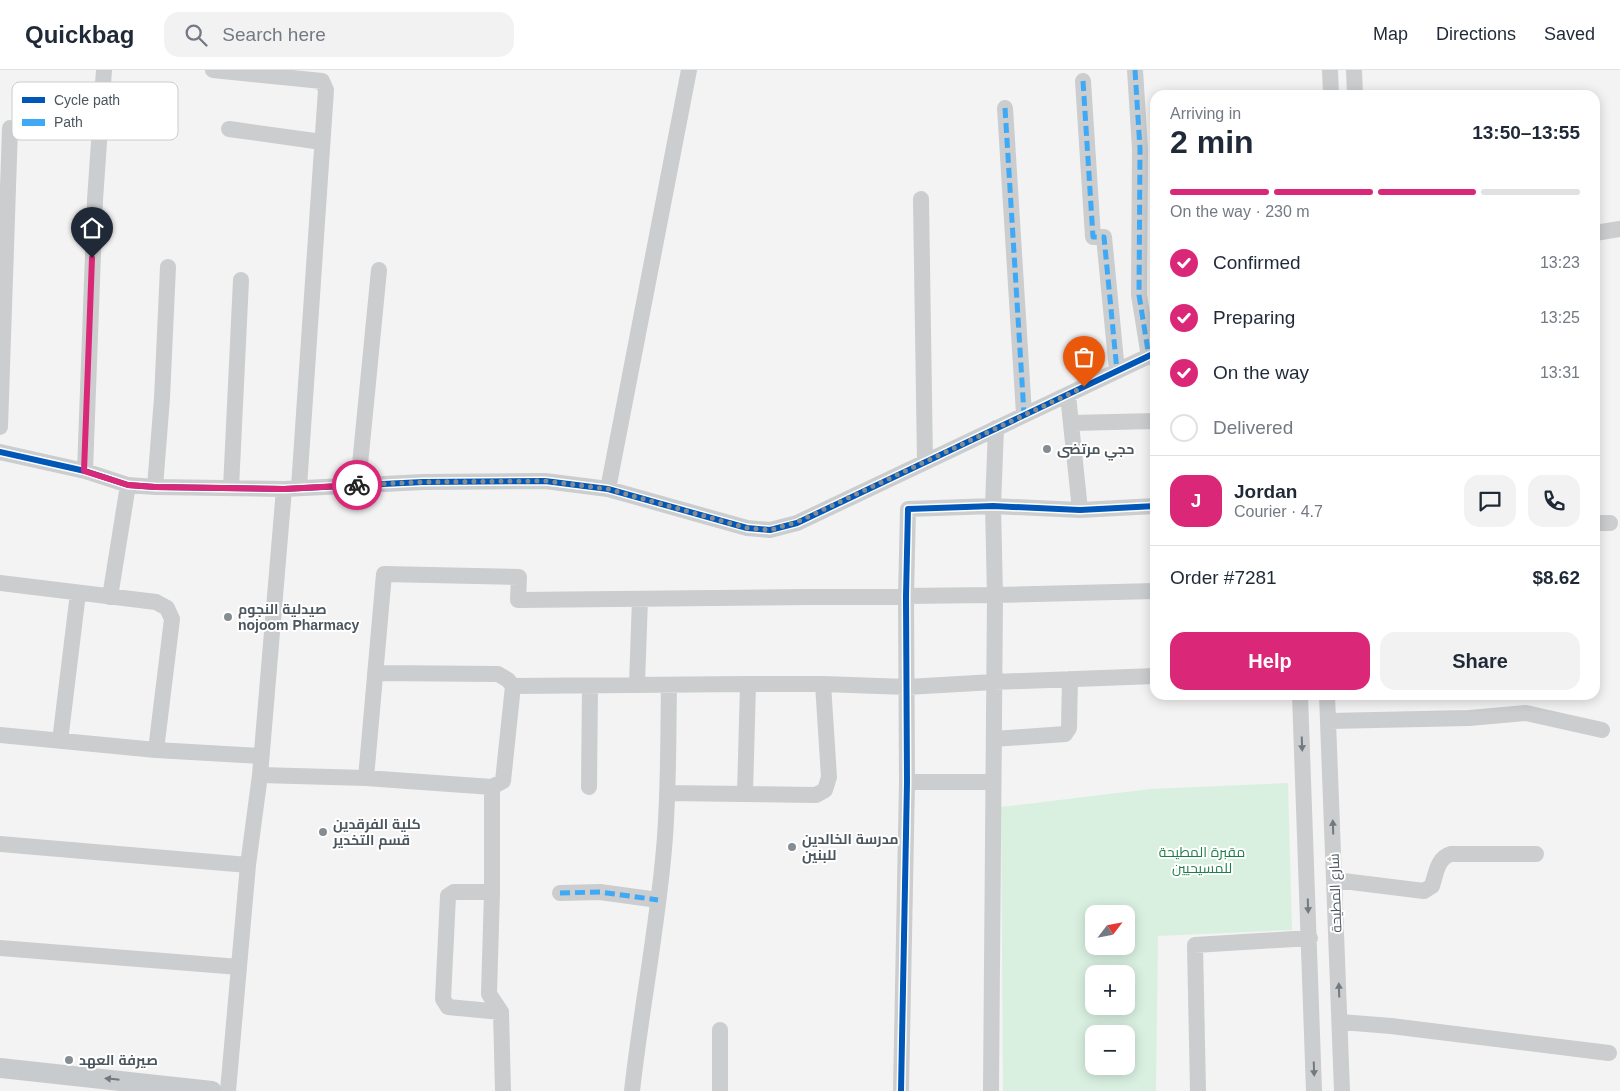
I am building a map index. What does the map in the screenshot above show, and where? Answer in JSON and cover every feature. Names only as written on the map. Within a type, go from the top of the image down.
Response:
[{"type":"main road","points":[[0,1068],[146,1087],[212,1091]]},
{"type":"street","points":[[213,70],[322,81],[326,90],[291,488],[260,775],[248,865],[228,1091]]},
{"type":"street","points":[[608,489],[689,70]]},
{"type":"street","points":[[1135,70],[1140,149],[1138,295],[1150,346]]},
{"type":"street","points":[[1330,70],[1331,90]]},
{"type":"street","points":[[1354,70],[1355,90]]},
{"type":"street","points":[[1083,81],[1093,237],[1104,237],[1118,371]]},
{"type":"street","points":[[1006,108],[1024,414]]},
{"type":"street","points":[[0,427],[10,128]]},
{"type":"street","points":[[229,129],[322,142]]},
{"type":"street","points":[[84,471],[94,200],[99,140]]},
{"type":"street","points":[[921,200],[924,462]]},
{"type":"street","points":[[1600,232],[1620,229]]},
{"type":"street","points":[[155,487],[162,398],[168,267]]},
{"type":"street","points":[[358,485],[379,270]]},
{"type":"street","points":[[231,488],[241,280]]},
{"type":"street","points":[[0,452],[84,471],[128,485],[155,487],[291,488],[423,482],[546,481],[608,489],[747,528],[770,530],[797,522],[1150,356]]},
{"type":"street","points":[[1068,395],[1080,510]]},
{"type":"street","points":[[1072,423],[1150,421]]},
{"type":"street","points":[[991,1091],[995,595],[993,506],[996,428]]},
{"type":"street","points":[[110,597],[128,485]]},
{"type":"street","points":[[901,1091],[907,782],[906,596],[908,509],[993,506],[1080,510],[1150,506]]},
{"type":"street","points":[[366,778],[384,574],[519,577],[518,600],[995,595],[1150,591]]},
{"type":"street","points":[[0,583],[156,602],[168,608],[172,619],[156,750]]},
{"type":"street","points":[[60,741],[78,593]]},
{"type":"street","points":[[637,684],[640,599]]},
{"type":"street","points":[[260,775],[366,778],[492,787],[503,781],[513,686],[508,680],[498,674],[375,673]]},
{"type":"street","points":[[513,686],[823,684],[907,687],[1150,676]]},
{"type":"street","points":[[994,739],[1065,734],[1069,728],[1070,679]]},
{"type":"street","points":[[745,794],[748,684]]},
{"type":"street","points":[[667,793],[816,795],[824,790],[829,777],[823,684]]},
{"type":"street","points":[[588,787],[590,686]]},
{"type":"street","points":[[632,1091],[664,849],[669,686]]},
{"type":"street","name":"شارع المطيحة","points":[[1300,700],[1314,1091]]},
{"type":"street","name":"شارع المطيحة","points":[[1328,700],[1342,1091]]},
{"type":"street","points":[[1328,721],[1468,718],[1526,713],[1602,730]]},
{"type":"street","points":[[0,735],[156,750],[261,756]]},
{"type":"street","points":[[907,782],[993,782]]},
{"type":"street","points":[[492,787],[492,892],[489,994],[501,1012],[503,1091]]},
{"type":"street","points":[[0,844],[248,865]]},
{"type":"street","points":[[1335,880],[1424,891],[1432,886],[1439,863],[1445,856],[1450,854],[1536,854]]},
{"type":"street","points":[[492,892],[454,892],[448,896],[443,999],[448,1007],[501,1012]]},
{"type":"street","points":[[560,893],[600,892],[658,900]]},
{"type":"street","points":[[1198,1091],[1194,945],[1310,938]]},
{"type":"street","points":[[0,948],[239,967]]},
{"type":"street","points":[[1341,1022],[1391,1026],[1609,1053]]},
{"type":"street","points":[[720,1030],[720,1091]]},
{"type":"green space","name":"مقبرة المطيحة للمسيحيين","points":[[1288,783],[1292,930],[1158,936],[1156,1091],[1003,1091],[1001,807],[1150,789]]},
{"type":"marked path","points":[[1135,70],[1140,149],[1139,295],[1149,357]]},
{"type":"marked path","points":[[1083,81],[1093,237],[1104,237],[1117,371]]},
{"type":"marked path","points":[[1005,108],[1024,414]]},
{"type":"marked path","points":[[560,893],[600,892],[658,900]]},
{"type":"cycle path","points":[[0,452],[85,471],[128,485],[155,487],[284,489],[423,482],[545,481],[608,489],[747,528],[770,530],[797,523],[1150,355]]},
{"type":"cycle path","points":[[901,1091],[907,782],[906,596],[908,509],[993,506],[1080,510],[1150,506]]},
{"type":"way so far","points":[[357,485],[423,482],[546,481],[608,489],[747,528],[770,530],[797,522],[1084,387]]},
{"type":"place","name":"حجي مرتضى","points":[[1047,449]]},
{"type":"place","name":"صيدلية النجوم nojoom Pharmacy","points":[[228,617]]},
{"type":"place","name":"كلية الفرقدين قسم التخدير","points":[[323,832]]},
{"type":"place","name":"مدرسة الخالدين للبنين","points":[[792,847]]},
{"type":"place","name":"صيرفة العهد","points":[[69,1060]]},
{"type":"route","points":[[92,258],[84,471],[128,485],[155,487],[284,489],[357,485]]}]
